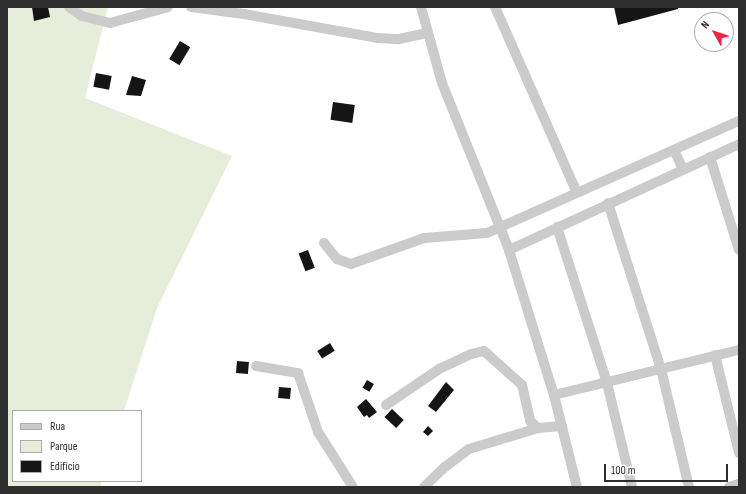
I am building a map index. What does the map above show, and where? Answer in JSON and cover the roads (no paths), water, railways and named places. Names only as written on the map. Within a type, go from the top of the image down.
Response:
[{"type":"street","points":[[68,7],[82,16],[110,23],[168,7]]},
{"type":"street","points":[[191,7],[219,8],[377,38],[399,39],[427,33]]},
{"type":"street","points":[[421,7],[442,83],[501,228],[554,395],[577,487]]},
{"type":"street","points":[[495,7],[577,193]]},
{"type":"street","points":[[324,243],[337,259],[351,264],[424,238],[483,234],[501,228],[739,121]]},
{"type":"street","points":[[508,250],[739,144]]},
{"type":"street","points":[[674,150],[683,169]]},
{"type":"street","points":[[710,157],[739,250]]},
{"type":"street","points":[[608,203],[660,369],[689,487]]},
{"type":"street","points":[[557,227],[607,383],[632,487]]},
{"type":"street","points":[[554,395],[739,350]]},
{"type":"street","points":[[386,405],[439,369],[471,354],[484,352],[522,386],[527,414],[538,428]]},
{"type":"street","points":[[715,355],[739,453]]},
{"type":"street","points":[[256,366],[298,373],[318,432],[353,487]]},
{"type":"street","points":[[424,487],[445,467],[469,449],[538,428],[562,426]]},
{"type":"street","points":[[729,487],[739,484]]}]
